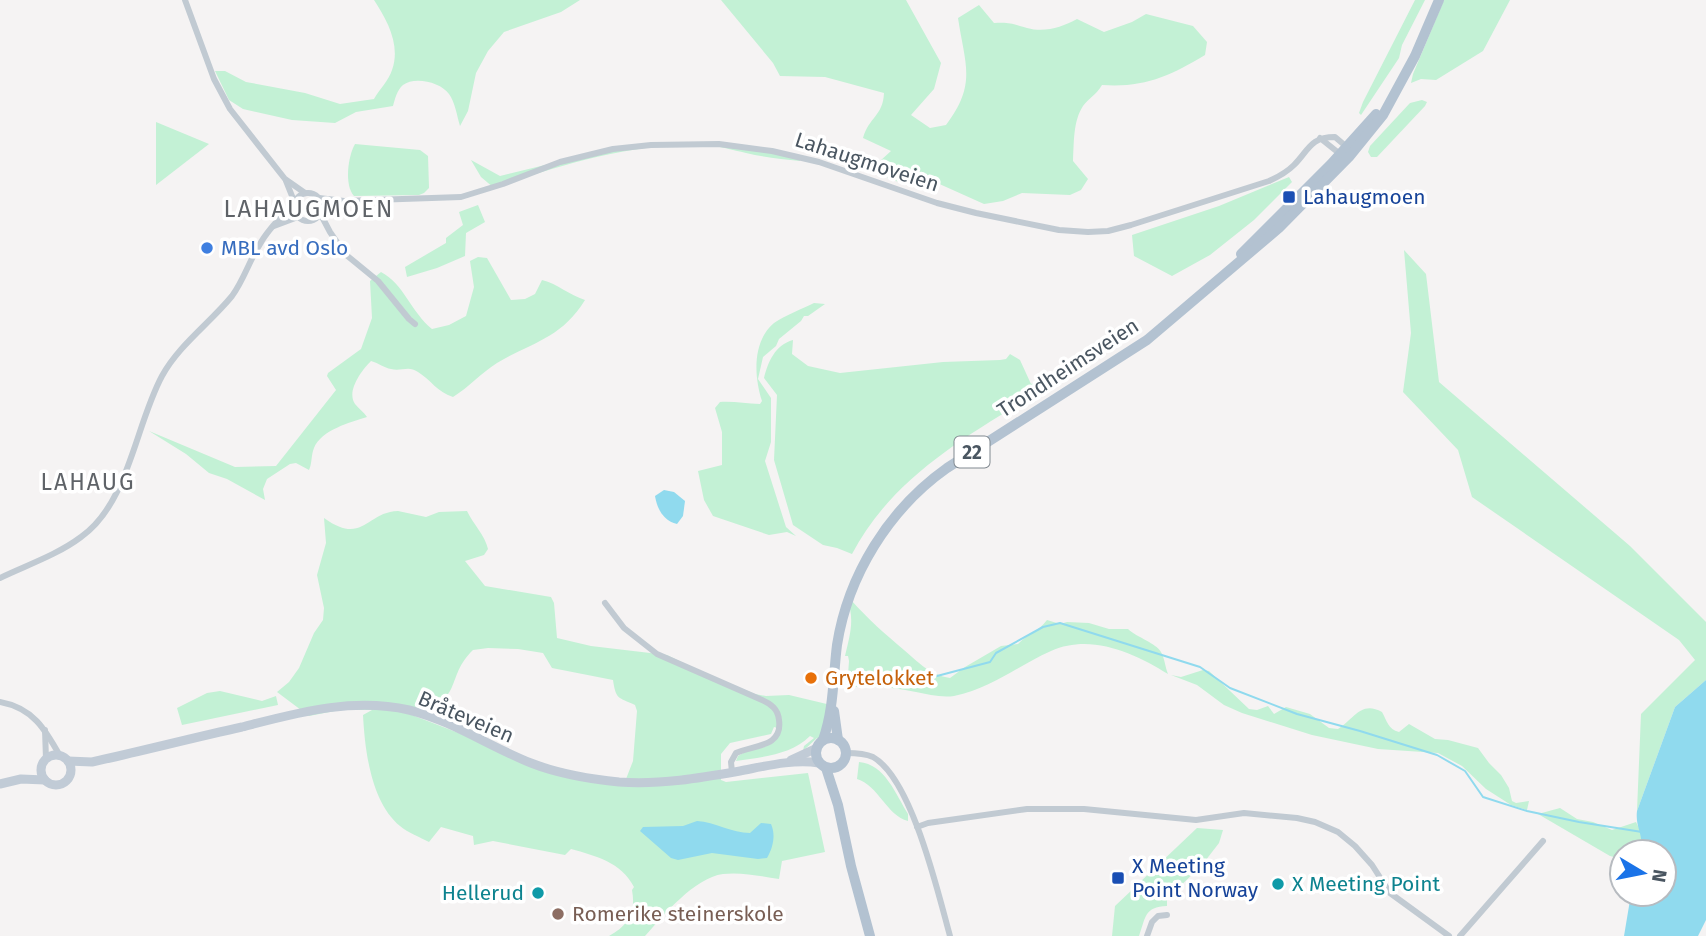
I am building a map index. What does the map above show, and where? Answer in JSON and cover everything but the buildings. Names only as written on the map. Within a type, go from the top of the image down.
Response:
[{"type":"main road","name":"Trondheimsveien","points":[[820,744],[833,703],[839,635],[849,598],[869,556],[903,507],[947,468],[1154,335],[1219,279],[1240,254],[1346,153],[1400,83],[1439,0]]},
{"type":"main road","name":"Trondheimsveien","points":[[833,703],[838,740]]},
{"type":"main road","name":"Bråteveien","points":[[71,775],[92,762],[313,710],[361,705],[419,713],[532,763],[580,776],[617,782],[659,782],[786,762],[822,765]]},
{"type":"main road","points":[[820,744],[832,738],[838,740]]},
{"type":"main road","name":"22","points":[[838,740],[846,753]]},
{"type":"main road","name":"Bråteveien","points":[[786,762],[820,744]]},
{"type":"main road","name":"22","points":[[820,744],[822,765],[838,805],[870,936]]},
{"type":"main road","points":[[822,765],[838,766],[846,753]]},
{"type":"main road","name":"Bråteveien","points":[[64,759],[92,762]]},
{"type":"main road","points":[[0,784],[21,779],[62,784],[71,775],[64,759],[44,763],[21,779]]},
{"type":"main road","points":[[44,763],[42,773],[45,780]]},
{"type":"main road","name":"22","points":[[838,766],[838,805]]},
{"type":"street","points":[[185,0],[209,67],[225,100],[285,179],[294,202],[294,211],[298,217],[311,220],[330,232]]},
{"type":"street","name":"Lahaugmoveien","points":[[319,198],[344,201],[461,197],[503,184],[551,164],[613,149],[719,144],[772,151],[819,162],[976,214],[1059,230],[1102,232],[1269,181],[1289,170],[1312,143],[1320,138],[1335,137],[1346,153]]},
{"type":"street","points":[[285,179],[319,198],[330,232],[345,254],[368,271],[415,324]]},
{"type":"street","points":[[0,578],[73,543],[101,519],[116,493],[156,389],[166,370],[182,348],[231,296],[245,276],[260,242],[304,192]]},
{"type":"street","name":"Lahaugmoveien","points":[[321,211],[344,201]]},
{"type":"street","points":[[311,220],[321,211]]},
{"type":"street","points":[[274,226],[298,217]]},
{"type":"street","points":[[605,603],[624,628],[657,654],[762,700],[776,710],[779,724],[775,737],[763,746],[736,753],[731,762],[732,772]]},
{"type":"street","points":[[0,702],[25,710],[36,718],[64,759]]},
{"type":"street","points":[[44,763],[45,730]]},
{"type":"street","points":[[846,753],[865,754],[880,763],[897,785],[917,827],[950,936]]},
{"type":"street","points":[[917,827],[1027,809],[1084,809],[1196,820],[1244,813],[1297,818],[1338,832],[1372,865],[1390,893],[1449,936]]},
{"type":"street","points":[[1460,936],[1543,841]]},
{"type":"street","points":[[1147,936],[1152,922],[1158,916],[1167,915]]},
{"type":"green space","points":[[374,0],[580,0],[561,12],[504,32],[488,51],[476,73],[468,111],[460,126],[449,94],[440,86],[420,81],[403,85],[393,106],[356,112],[335,123],[292,120],[243,109],[229,100],[215,71],[225,71],[246,82],[305,93],[340,104],[374,99],[391,74],[395,51],[388,24]]},
{"type":"green space","points":[[721,0],[906,0],[941,63],[934,89],[911,115],[930,128],[946,125],[962,98],[966,74],[958,18],[979,5],[994,23],[1008,23],[1040,30],[1059,27],[1077,19],[1104,32],[1146,14],[1193,26],[1207,42],[1205,55],[1180,69],[1131,85],[1102,85],[1085,103],[1077,118],[1073,161],[1088,179],[1081,190],[1070,195],[1022,193],[1003,201],[984,204],[906,169],[904,184],[888,178],[879,169],[880,161],[891,151],[863,138],[881,107],[884,93],[825,77],[780,76],[773,63]]},
{"type":"green space","points":[[1415,0],[1425,0],[1402,45],[1399,58],[1361,115],[1359,113],[1363,102]]},
{"type":"green space","points":[[1444,0],[1510,0],[1483,51],[1436,80],[1421,79],[1411,83],[1413,74]]},
{"type":"green space","points":[[1422,100],[1427,102],[1425,106],[1377,157],[1371,157],[1368,152],[1370,146],[1410,103]]},
{"type":"green space","points":[[156,122],[209,144],[156,185]]},
{"type":"green space","points":[[355,144],[420,150],[428,156],[429,188],[419,195],[354,196],[349,185],[348,170]]},
{"type":"green space","points":[[705,144],[800,156],[800,161],[710,146],[682,145]]},
{"type":"green space","points":[[674,145],[598,157],[494,188],[481,177],[471,160],[500,176],[615,148]]},
{"type":"green space","points":[[1289,177],[1292,182],[1254,220],[1210,255],[1172,276],[1134,256],[1132,235],[1219,206]]},
{"type":"green space","points":[[478,205],[485,222],[466,233],[465,256],[407,277],[405,267],[446,243],[446,238],[463,225],[459,212]]},
{"type":"green space","points":[[1404,250],[1426,274],[1439,382],[1630,546],[1706,622],[1706,680],[1675,707],[1637,811],[1641,714],[1695,660],[1679,640],[1472,497],[1458,450],[1403,392],[1411,333]]},
{"type":"green space","points":[[478,257],[487,258],[511,300],[525,299],[535,294],[542,280],[585,300],[556,332],[497,363],[453,397],[414,370],[386,368],[371,361],[360,375],[352,393],[355,404],[367,417],[323,436],[314,448],[309,470],[296,463],[290,464],[267,479],[263,489],[265,500],[227,479],[209,473],[186,454],[149,431],[235,467],[276,466],[336,390],[327,376],[328,373],[361,349],[372,318],[370,281],[381,272],[389,277],[432,329],[449,325],[466,316],[474,287],[470,261]]},
{"type":"green space","points":[[814,303],[825,304],[804,316],[779,339],[776,346],[763,357],[758,379],[771,398],[771,442],[765,461],[786,527],[796,536],[787,532],[769,535],[713,516],[704,500],[698,471],[722,465],[722,432],[715,408],[720,402],[760,404],[762,401],[756,371],[758,349],[767,331],[779,320]]},
{"type":"green space","points":[[793,340],[792,354],[808,366],[840,373],[943,362],[1000,360],[1006,359],[1010,354],[1020,360],[1031,384],[1070,366],[1072,372],[979,429],[920,471],[871,523],[852,554],[823,545],[793,525],[774,460],[777,395],[764,378],[770,360],[777,350]]},
{"type":"green space","points":[[398,511],[426,517],[439,512],[467,511],[488,549],[484,555],[465,561],[485,586],[551,597],[557,638],[591,646],[667,655],[755,694],[789,695],[831,705],[827,741],[817,738],[803,751],[804,746],[814,738],[810,736],[785,751],[736,761],[738,756],[745,752],[771,743],[781,729],[774,727],[771,734],[730,743],[721,754],[721,780],[726,782],[808,773],[825,852],[782,861],[779,879],[737,874],[712,877],[701,882],[680,899],[645,936],[609,936],[630,917],[634,887],[629,878],[607,861],[571,849],[565,855],[493,841],[474,845],[473,836],[441,827],[429,842],[400,826],[382,804],[371,775],[363,715],[372,710],[340,710],[309,716],[277,692],[299,668],[314,633],[323,620],[324,608],[317,575],[326,543],[324,518],[348,529]],"holes":[[[518,649],[543,653],[552,668],[613,680],[619,697],[635,705],[637,711],[633,761],[626,779],[563,773],[412,715],[429,709],[447,695],[464,660],[473,650]]]},
{"type":"green space","points":[[847,599],[919,663],[930,671],[950,678],[1001,646],[1018,644],[1047,620],[1060,624],[1089,623],[1109,629],[1128,629],[1159,649],[1168,674],[1127,653],[1081,644],[1051,651],[981,688],[954,696],[882,687],[847,688],[849,661],[848,656],[845,656],[851,620]]},
{"type":"green space","points":[[1203,670],[1209,671],[1249,709],[1257,710],[1268,706],[1274,714],[1286,707],[1310,714],[1329,728],[1338,729],[1363,709],[1375,709],[1382,712],[1395,731],[1399,732],[1409,724],[1435,739],[1478,748],[1501,775],[1509,788],[1512,801],[1529,801],[1527,810],[1511,805],[1486,789],[1462,766],[1438,753],[1378,749],[1312,735],[1242,713],[1224,705],[1197,685],[1171,675],[1181,677]]},
{"type":"green space","points":[[220,691],[262,701],[276,696],[278,705],[182,725],[177,708],[207,693]]},
{"type":"green space","points":[[859,762],[876,768],[883,774],[908,814],[908,821],[894,813],[871,788],[857,779]]},
{"type":"green space","points":[[1560,808],[1577,819],[1612,830],[1636,822],[1642,838],[1608,838],[1608,855],[1538,814]]},
{"type":"green space","points":[[1197,828],[1223,830],[1219,843],[1202,865],[1171,895],[1138,884]]},
{"type":"green space","points":[[1133,889],[1167,900],[1167,906],[1154,908],[1147,914],[1139,936],[1112,936],[1115,906]]},
{"type":"water","points":[[664,490],[674,492],[685,501],[683,516],[677,524],[664,517],[657,505],[655,496]]},
{"type":"water","points":[[1706,680],[1706,920],[1698,936],[1624,936],[1629,908],[1678,908],[1678,838],[1641,838],[1637,822],[1637,811],[1675,707]]},
{"type":"water","points":[[697,821],[750,833],[761,823],[771,824],[774,837],[771,850],[767,858],[758,859],[712,853],[678,860],[671,858],[640,831],[643,827],[683,826]]},
{"type":"waterway","points":[[937,676],[990,662],[996,653],[1043,627],[1060,623],[1200,667],[1230,688],[1297,714],[1437,755],[1465,771],[1483,797],[1527,811],[1642,832]]},
{"type":"place","name":"Lahaugmoen","points":[[1289,197]]},
{"type":"place","name":"MBL avd Oslo","points":[[207,248]]},
{"type":"place","name":"Grytelokket","points":[[811,678]]},
{"type":"place","name":"X Meeting Point Norway","points":[[1118,878]]},
{"type":"place","name":"X Meeting Point","points":[[1278,884]]},
{"type":"place","name":"Hellerud","points":[[538,893]]},
{"type":"place","name":"Romerike steinerskole","points":[[558,914]]},
{"type":"district","name":"LAHAUGMOEN","points":[[309,209]]},
{"type":"district","name":"LAHAUG","points":[[88,482]]}]
